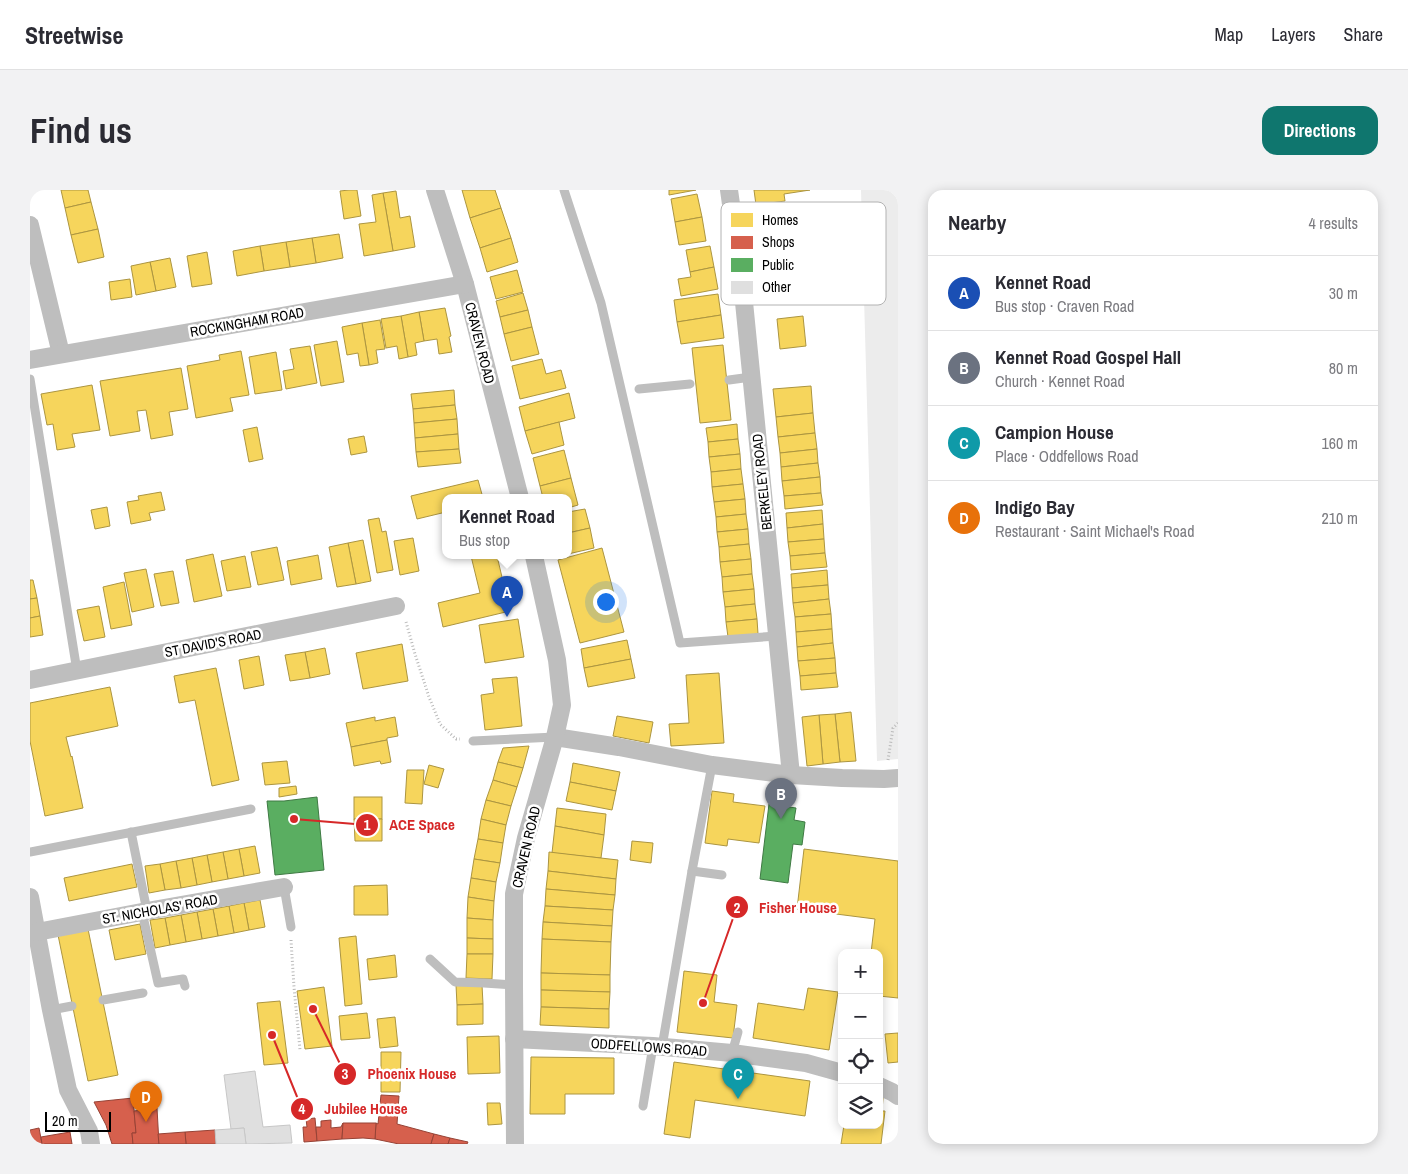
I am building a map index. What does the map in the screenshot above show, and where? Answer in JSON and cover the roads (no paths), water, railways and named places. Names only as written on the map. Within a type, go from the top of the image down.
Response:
[{"type":"street","name":"CRAVEN ROAD","points":[[436,190],[465,284],[519,494]]},
{"type":"street","points":[[30,226],[61,354]]},
{"type":"street","name":"ROCKINGHAM ROAD","points":[[30,360],[465,284]]},
{"type":"street","name":"BERKELEY ROAD","points":[[744,305],[791,775]]},
{"type":"street","name":"CRAVEN ROAD","points":[[515,1144],[514,894],[526,838],[562,706],[557,660],[535,559]]},
{"type":"street","name":"ST DAVID'S ROAD","points":[[30,680],[396,605]]},
{"type":"street","points":[[555,737],[712,765],[791,775],[891,778]]},
{"type":"street","name":"ST. NICHOLAS' ROAD","points":[[36,932],[284,887]]},
{"type":"street","points":[[30,897],[68,1090],[89,1131],[91,1144]]},
{"type":"street","name":"ODDFELLOWS ROAD","points":[[514,1039],[658,1046],[732,1053],[806,1063],[838,1072]]},
{"type":"street","points":[[883,1088],[898,1096]]},
{"type":"lane","points":[[564,190],[601,303],[680,643],[777,636]]},
{"type":"lane","points":[[729,380],[752,377]]},
{"type":"lane","points":[[30,379],[77,671]]},
{"type":"lane","points":[[639,389],[690,384]]},
{"type":"lane","points":[[473,742],[555,737]]},
{"type":"lane","points":[[642,1106],[658,1046],[712,765]]},
{"type":"lane","points":[[30,852],[252,809]]},
{"type":"lane","points":[[131,832],[158,983],[183,979],[185,986]]},
{"type":"lane","points":[[692,871],[722,875]]},
{"type":"lane","points":[[284,887],[291,927]]},
{"type":"lane","points":[[430,959],[455,982],[514,985]]},
{"type":"lane","points":[[103,1000],[144,993]]},
{"type":"lane","points":[[51,1010],[72,1006]]},
{"type":"lane","points":[[732,1053],[738,1032]]},
{"type":"place","name":"Kennet Road","points":[[507,617]]},
{"type":"place","name":"ACE Space","points":[[294,819]]},
{"type":"place","name":"Kennet Road Gospel Hall","points":[[781,819]]},
{"type":"place","name":"Fisher House","points":[[703,1003]]},
{"type":"place","name":"Phoenix House","points":[[313,1009]]},
{"type":"place","name":"Jubilee House","points":[[272,1035]]},
{"type":"place","name":"Campion House","points":[[738,1099]]},
{"type":"place","name":"Indigo Bay","points":[[146,1122]]}]
